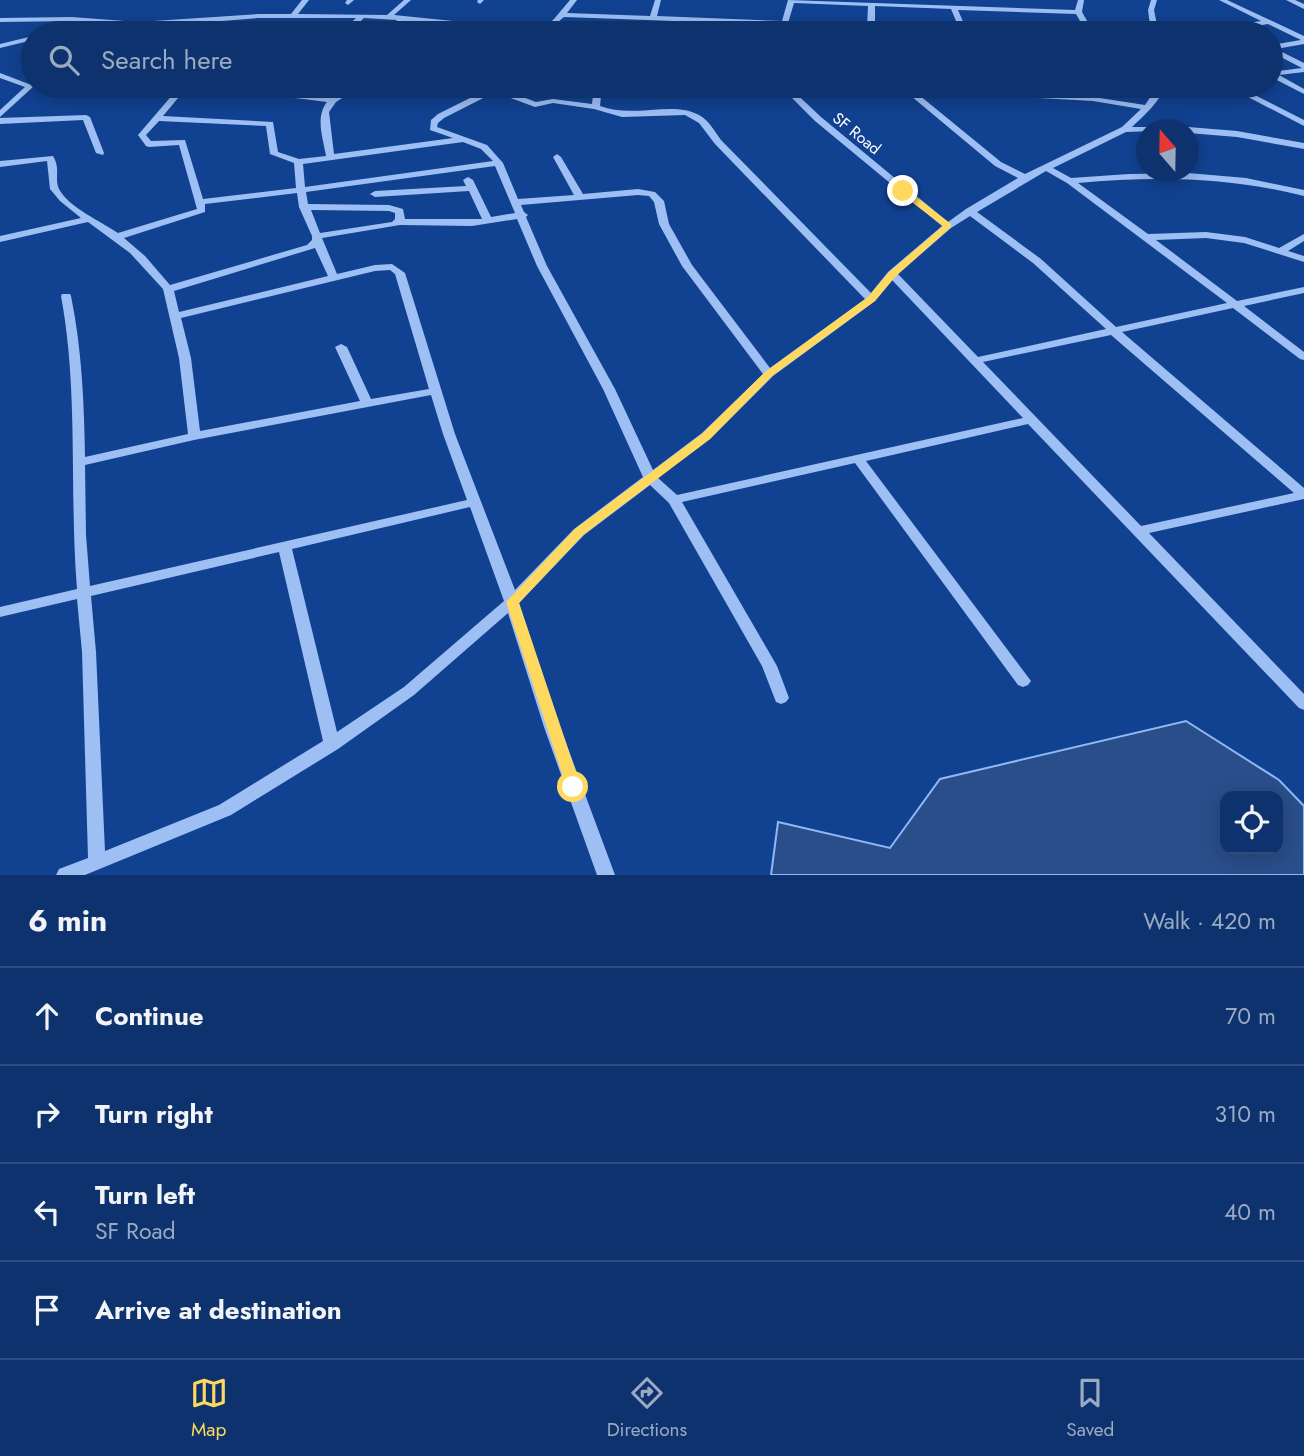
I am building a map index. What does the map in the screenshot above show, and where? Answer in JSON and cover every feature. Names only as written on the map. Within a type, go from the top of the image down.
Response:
[{"type":"street","points":[[293,16],[306,0]]},
{"type":"street","points":[[388,17],[408,0]]},
{"type":"street","points":[[556,21],[574,0]]},
{"type":"street","points":[[653,18],[658,0]]},
{"type":"street","points":[[785,21],[791,0],[1078,12]]},
{"type":"street","points":[[1081,0],[1078,12],[1083,21]]},
{"type":"street","points":[[1153,21],[1151,10],[1154,0]]},
{"type":"street","points":[[1222,0],[1267,21]]},
{"type":"street","points":[[1289,0],[1304,7]]},
{"type":"street","points":[[871,21],[872,5]]},
{"type":"street","points":[[954,7],[959,21]]},
{"type":"street","points":[[563,15],[745,21]]},
{"type":"street","points":[[357,21],[362,16]]},
{"type":"street","points":[[191,21],[362,16],[431,21]]},
{"type":"street","points":[[400,21],[403,18]]},
{"type":"street","points":[[82,21],[88,19]]},
{"type":"street","points":[[0,20],[112,21]]},
{"type":"street","points":[[1283,29],[1304,40]]},
{"type":"street","points":[[1283,45],[1304,40]]},
{"type":"street","points":[[0,46],[21,41]]},
{"type":"street","points":[[1283,55],[1304,68]]},
{"type":"street","points":[[1283,72],[1304,68]]},
{"type":"street","points":[[2,77],[21,83]]},
{"type":"street","points":[[1283,81],[1304,92]]},
{"type":"street","points":[[0,116],[21,96]]},
{"type":"street","points":[[117,237],[197,214],[202,210],[202,202],[181,142],[149,144],[143,139],[143,131],[174,98]]},
{"type":"street","points":[[306,98],[334,98]]},
{"type":"street","points":[[477,98],[434,122],[433,128],[439,133],[484,147],[499,163],[547,276],[608,389],[650,478],[674,500],[769,666],[781,698]]},
{"type":"street","points":[[520,98],[535,105],[553,101],[596,107],[627,116],[683,113],[699,118],[718,142],[871,299]]},
{"type":"street","points":[[596,107],[597,98]]},
{"type":"street","name":"SF Road","points":[[796,98],[948,226]]},
{"type":"street","points":[[918,98],[998,163],[1025,178]]},
{"type":"street","points":[[1075,98],[1147,108]]},
{"type":"street","points":[[65,875],[88,868],[225,810],[332,744],[410,691],[512,602],[579,532],[706,436],[769,374],[871,299],[892,274],[948,226],[1025,178],[1125,129],[1154,98]]},
{"type":"street","points":[[1255,98],[1304,123]]},
{"type":"street","points":[[330,100],[325,108],[330,156]]},
{"type":"street","points":[[0,121],[86,117],[100,153]]},
{"type":"street","points":[[156,118],[270,124],[274,154],[298,162],[464,140]]},
{"type":"street","points":[[1125,129],[1136,129]]},
{"type":"street","points":[[1199,131],[1237,134],[1304,146]]},
{"type":"street","points":[[557,157],[580,197]]},
{"type":"street","points":[[0,164],[50,158],[54,166],[51,184],[56,191],[88,219],[117,237],[149,264],[168,289],[177,316],[194,436]]},
{"type":"street","points":[[298,162],[304,207],[332,277]]},
{"type":"street","points":[[202,202],[499,163]]},
{"type":"street","points":[[1046,168],[1070,181],[1304,357]]},
{"type":"street","points":[[463,169],[488,221]]},
{"type":"street","points":[[1070,181],[1155,175],[1220,177],[1304,193]]},
{"type":"street","points":[[372,208],[378,181]]},
{"type":"street","points":[[375,194],[472,188]]},
{"type":"street","points":[[517,202],[638,192],[652,194],[659,201],[664,224],[687,266],[769,374]]},
{"type":"street","points":[[304,207],[398,209],[398,222]]},
{"type":"street","points":[[969,211],[1037,261],[1111,329],[1304,495]]},
{"type":"street","points":[[168,289],[299,251],[317,238],[398,222],[488,221],[523,215]]},
{"type":"street","points":[[0,239],[88,219]]},
{"type":"street","points":[[1146,237],[1206,235],[1245,240],[1304,259]]},
{"type":"street","points":[[1282,250],[1304,237]]},
{"type":"street","points":[[177,316],[332,277],[392,267],[400,273],[435,391],[512,602],[552,727],[606,875]]},
{"type":"street","points":[[892,274],[1304,704]]},
{"type":"street","points":[[977,360],[1111,329],[1238,306],[1304,290]]},
{"type":"street","points":[[66,296],[77,377],[78,463],[85,591],[88,868]]},
{"type":"street","points":[[341,348],[367,403]]},
{"type":"street","points":[[78,463],[194,436],[435,391]]},
{"type":"street","points":[[674,500],[1033,419]]},
{"type":"street","points":[[858,459],[1023,681]]},
{"type":"street","points":[[1139,531],[1304,495]]},
{"type":"street","points":[[0,612],[475,502]]},
{"type":"street","points":[[285,547],[332,744]]},
{"type":"water","points":[[1186,721],[1279,780],[1304,806],[1304,875],[771,875],[778,822],[890,848],[940,779]]},
{"type":"route","points":[[573,787],[514,615],[512,602],[579,532],[706,436],[769,374],[871,299],[892,274],[948,226],[903,191]]}]
